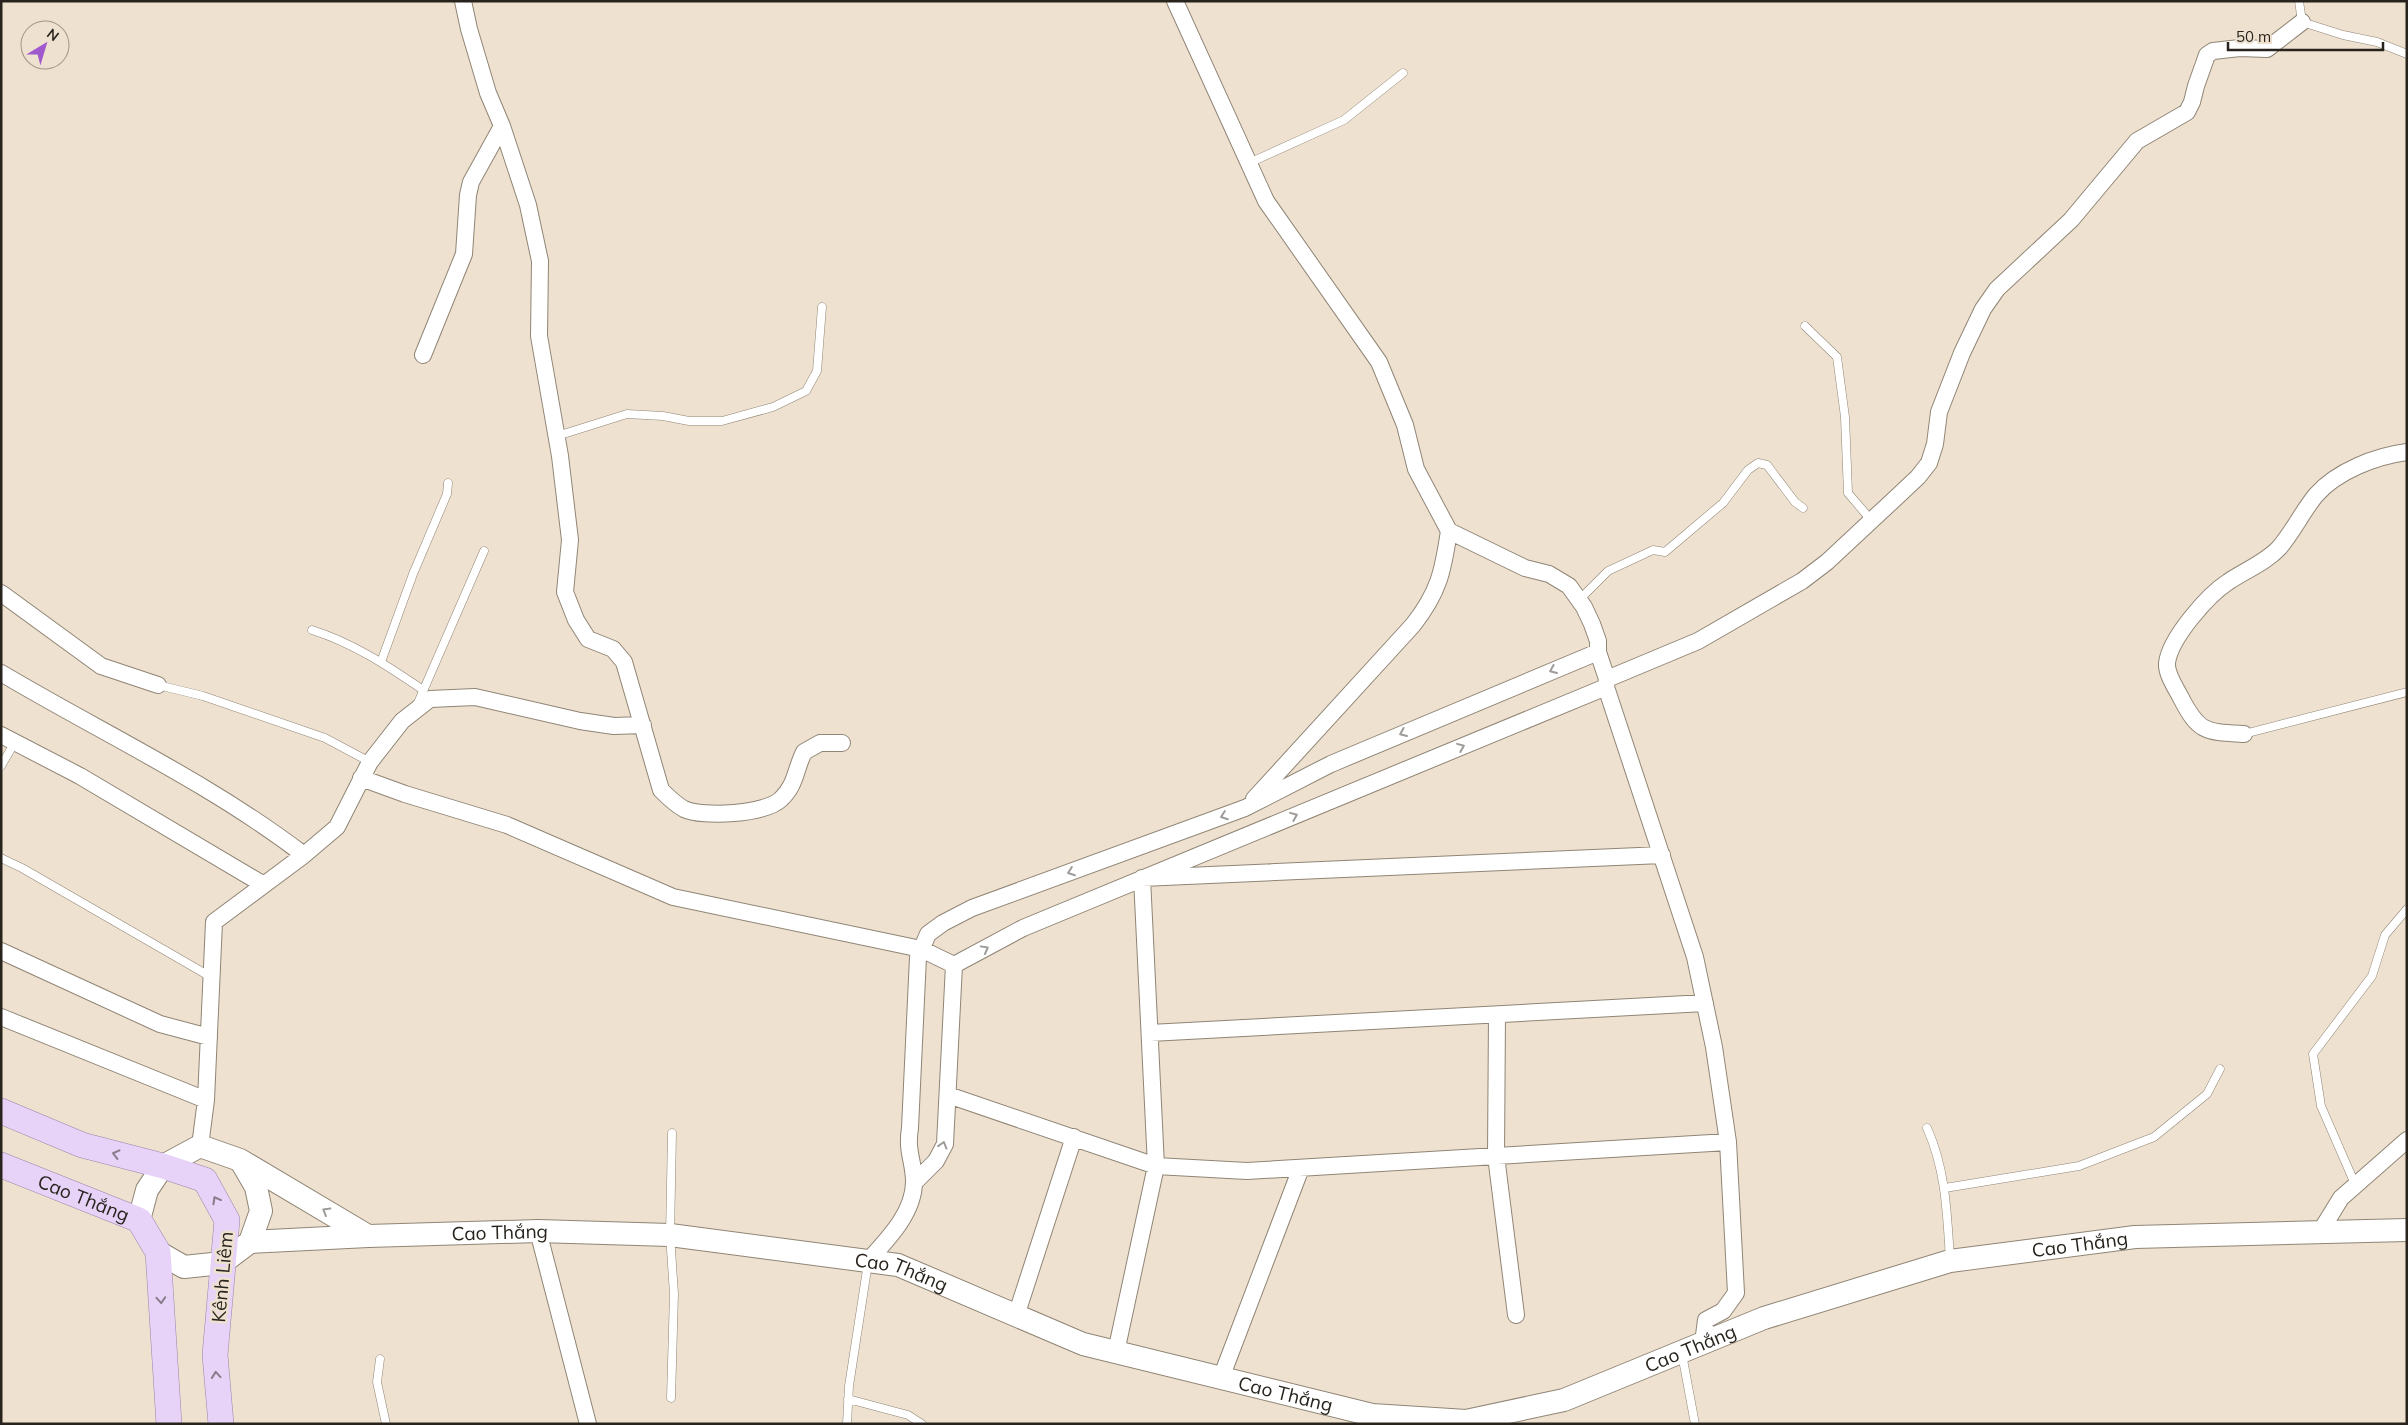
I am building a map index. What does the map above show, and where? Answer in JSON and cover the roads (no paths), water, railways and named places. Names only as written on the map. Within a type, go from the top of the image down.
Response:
[{"type":"main road","points":[[1,1111],[82,1145],[163,1166]]},
{"type":"main road","points":[[200,1146],[240,1160],[368,1236]]},
{"type":"main road","name":"Cao Thắng","points":[[1,1164],[139,1220],[147,1190],[163,1166],[200,1146]]},
{"type":"main road","points":[[158,1252],[184,1267],[222,1263],[250,1242],[261,1212],[256,1187],[240,1160]]},
{"type":"main road","name":"Kênh Liêm","points":[[163,1166],[205,1180],[227,1220],[214,1356],[221,1424]]},
{"type":"main road","points":[[139,1220],[158,1252],[169,1424]]},
{"type":"main road","name":"Cao Thắng","points":[[250,1242],[538,1231],[670,1235],[898,1265],[1083,1344],[1372,1415],[1466,1423],[1564,1400],[1764,1318],[1950,1261],[2135,1237],[2407,1230]]},
{"type":"street","points":[[463,1],[469,29],[488,93],[502,126],[528,206],[540,261],[539,336],[557,436],[570,540],[565,592],[576,620],[588,639],[613,649],[624,662],[661,790],[686,810],[720,814],[761,810],[779,801],[793,785],[804,752],[820,743],[842,743]]},
{"type":"street","points":[[1175,1],[1266,200],[1379,362],[1405,425],[1416,469],[1450,531],[1525,568],[1549,574],[1569,586],[1592,624],[1598,641],[1598,652],[1607,683],[1694,957],[1714,1047],[1728,1142],[1736,1293],[1723,1311],[1706,1320],[1703,1343]]},
{"type":"street","points":[[954,965],[1023,928],[1607,683],[1698,641],[1802,581],[1827,562],[1918,477],[1929,463],[1935,444],[1938,412],[1962,353],[1983,309],[1997,289],[2071,220],[2137,142],[2187,112],[2192,102],[2206,55],[2213,51],[2267,48],[2302,22]]},
{"type":"street","points":[[423,355],[464,254],[468,195],[472,182],[502,126]]},
{"type":"street","points":[[2244,734],[2206,730],[2191,718],[2170,675],[2167,664],[2174,644],[2203,603],[2215,591],[2265,560],[2278,549],[2316,495],[2327,484],[2374,458],[2407,452]]},
{"type":"street","points":[[1245,808],[1426,609],[1436,590],[1443,570],[1450,531]]},
{"type":"street","points":[[1,593],[101,666],[158,685]]},
{"type":"street","points":[[868,1261],[900,1222],[908,1207],[914,1183],[908,1146],[916,983],[918,957],[928,934],[972,908],[1245,808],[1331,764],[1598,652]]},
{"type":"street","points":[[1,672],[197,783],[271,829],[304,854]]},
{"type":"street","points":[[200,1146],[206,1100],[214,922],[304,854],[336,827],[370,762],[402,721],[430,699],[475,697],[580,721],[614,726],[643,724]]},
{"type":"street","points":[[8,739],[80,776],[264,885]]},
{"type":"street","points":[[361,778],[405,794],[507,824],[673,897],[921,949],[954,965]]},
{"type":"street","points":[[1142,878],[1662,855]]},
{"type":"street","points":[[1116,1352],[1156,1166],[1142,878]]},
{"type":"street","points":[[1,951],[160,1024],[209,1037]]},
{"type":"street","points":[[914,1183],[936,1161],[945,1144],[954,965]]},
{"type":"street","points":[[1150,1033],[1705,1003]]},
{"type":"street","points":[[1497,1014],[1496,1156],[1516,1315]]},
{"type":"street","points":[[1,1017],[206,1100]]},
{"type":"street","points":[[948,1095],[1156,1166],[1247,1171],[1728,1142]]},
{"type":"street","points":[[1016,1316],[1074,1137]]},
{"type":"street","points":[[2320,1232],[2341,1198],[2407,1140]]},
{"type":"street","points":[[1221,1378],[1301,1168]]},
{"type":"street","points":[[538,1231],[588,1424]]},
{"type":"lane","points":[[2298,1],[2302,22],[2343,35],[2377,42],[2407,54]]},
{"type":"lane","points":[[1249,162],[1344,120],[1403,74]]},
{"type":"lane","points":[[557,436],[627,414],[663,416],[689,421],[722,421],[773,407],[806,391],[817,371],[822,306]]},
{"type":"lane","points":[[1805,326],[1837,357],[1845,417],[1848,493],[1871,520]]},
{"type":"lane","points":[[1579,600],[1608,571],[1653,550],[1665,552],[1723,503],[1748,470],[1758,464],[1767,465],[1795,502],[1803,508]]},
{"type":"lane","points":[[381,662],[413,574],[447,494],[448,483]]},
{"type":"lane","points":[[414,711],[484,551]]},
{"type":"lane","points":[[312,630],[341,640],[381,662],[423,690]]},
{"type":"lane","points":[[158,685],[203,696],[325,738],[370,762]]},
{"type":"lane","points":[[2244,734],[2407,692]]},
{"type":"lane","points":[[1,766],[8,739]]},
{"type":"lane","points":[[1,858],[22,868],[211,978]]},
{"type":"lane","points":[[2355,1184],[2320,1106],[2313,1054],[2372,976],[2385,935],[2407,908]]},
{"type":"lane","points":[[1945,1188],[2079,1166],[2154,1137],[2207,1094],[2220,1069]]},
{"type":"lane","points":[[1927,1128],[1933,1142],[1945,1188],[1950,1261]]},
{"type":"lane","points":[[671,1398],[674,1294],[670,1235],[672,1133]]},
{"type":"lane","points":[[847,1424],[848,1399],[868,1261]]},
{"type":"lane","points":[[1681,1352],[1695,1424]]},
{"type":"lane","points":[[380,1359],[377,1382],[386,1424]]},
{"type":"lane","points":[[848,1399],[908,1416],[922,1424]]}]
